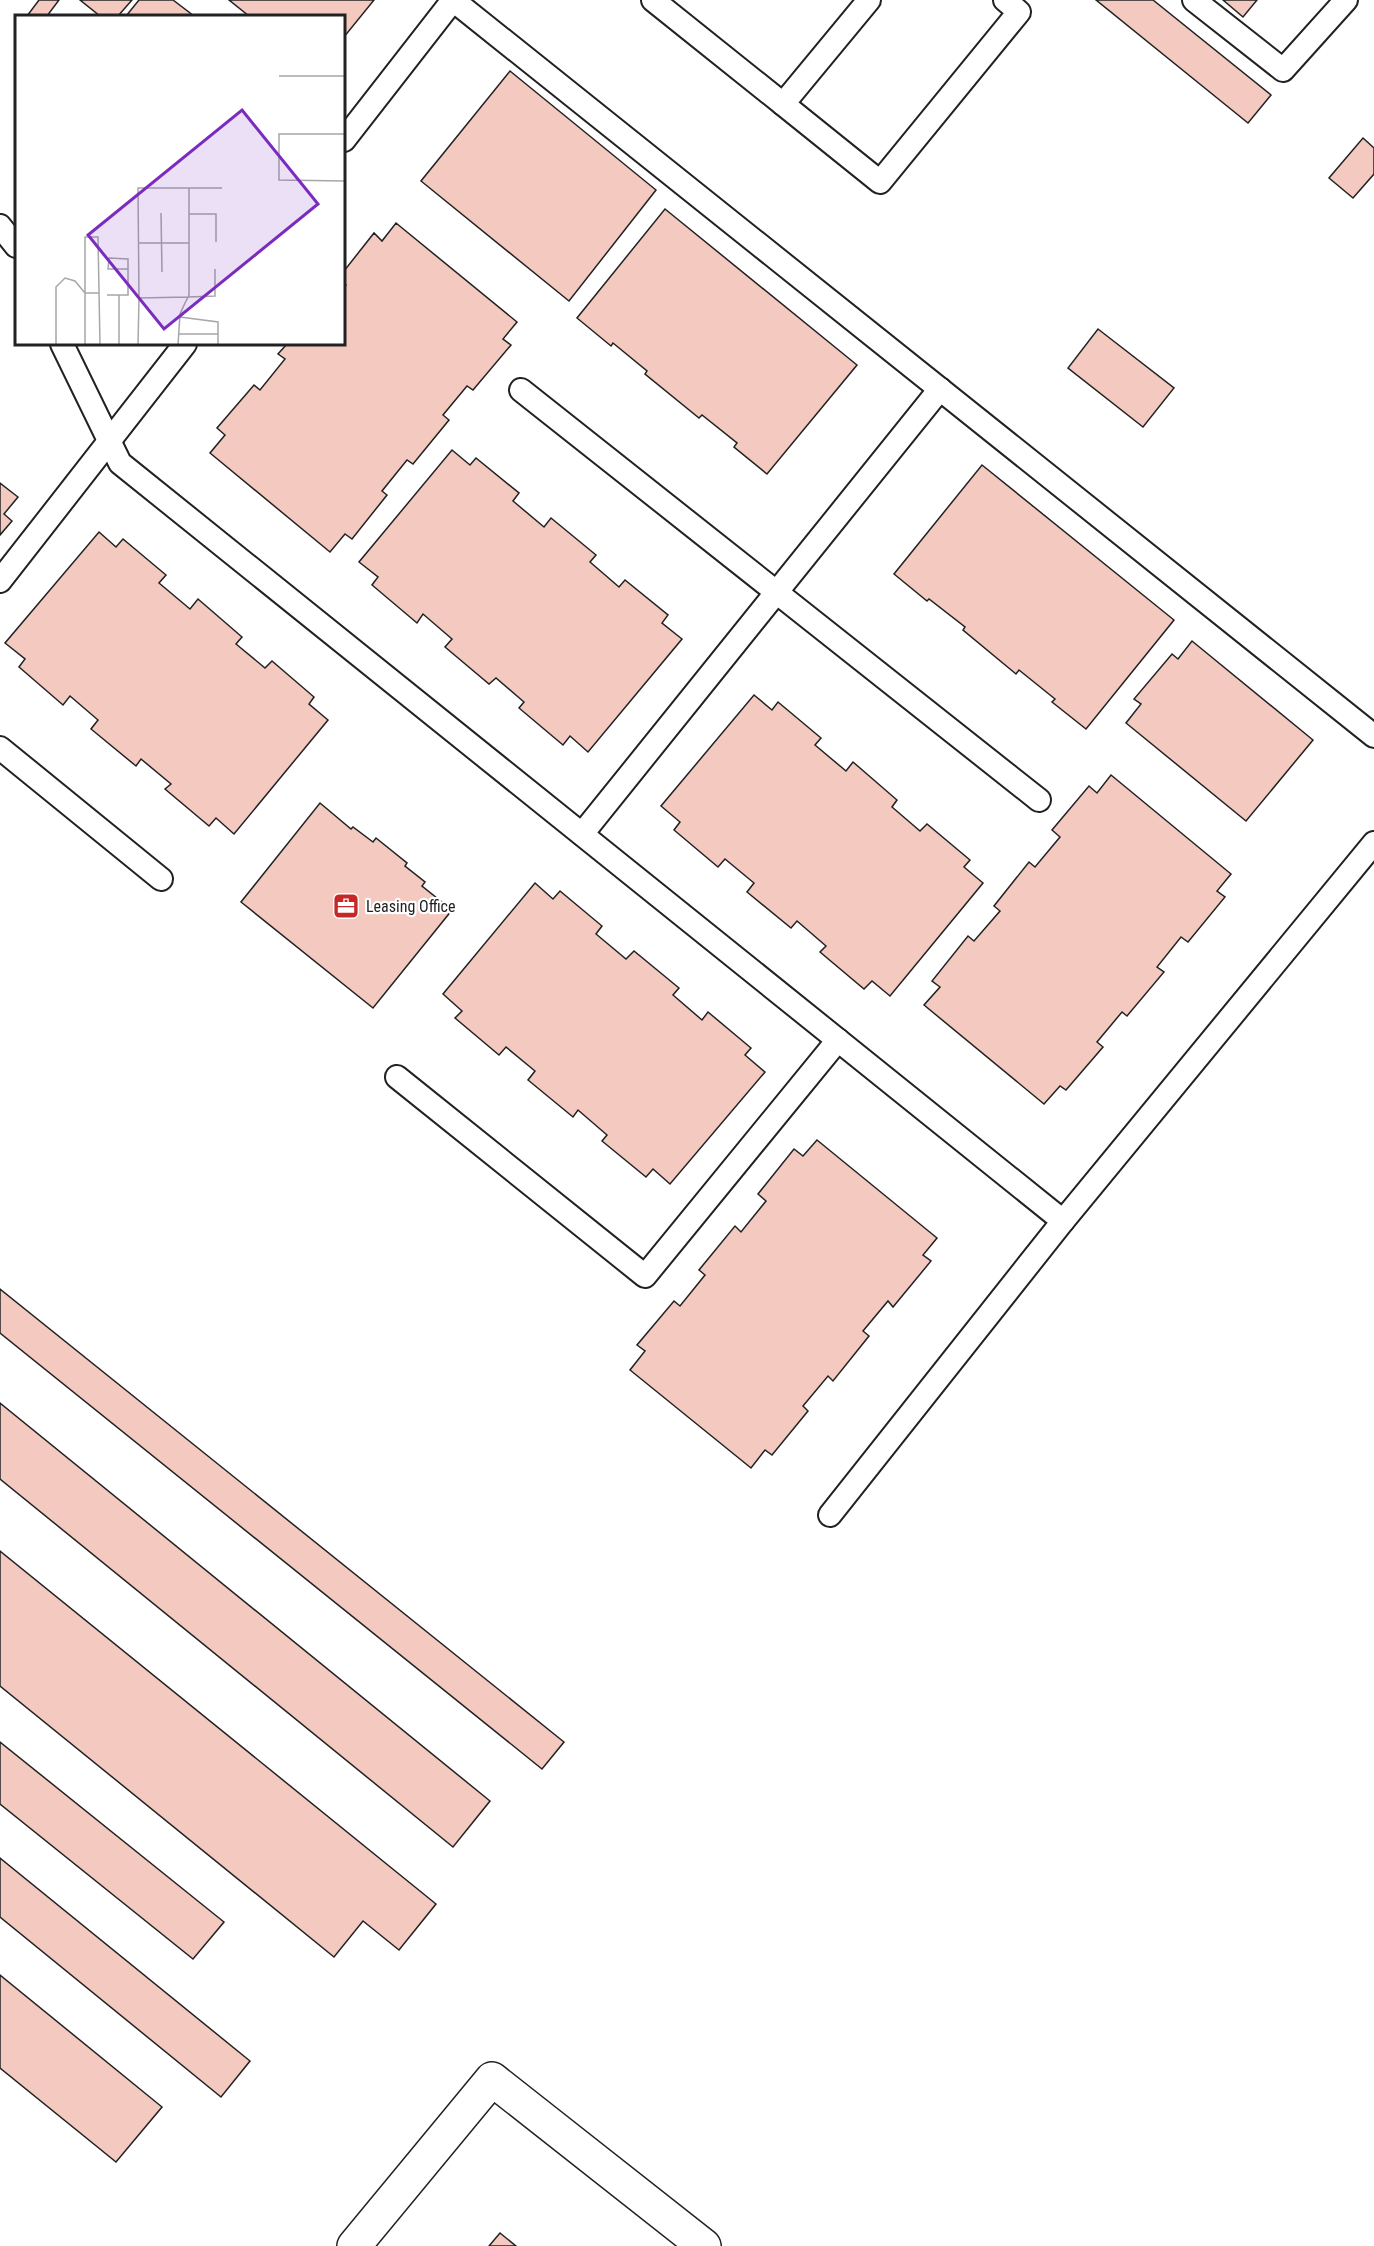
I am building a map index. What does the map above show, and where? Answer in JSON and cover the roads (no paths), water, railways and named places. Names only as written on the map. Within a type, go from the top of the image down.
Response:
[{"type":"street","points":[[354,2246],[492,2079],[704,2246]]},
{"type":"lane","points":[[345,139],[453,0],[1374,736]]},
{"type":"lane","points":[[653,0],[880,182],[1019,12],[1005,0]]},
{"type":"lane","points":[[783,104],[869,0]]},
{"type":"lane","points":[[1194,0],[1283,70],[1346,0]]},
{"type":"lane","points":[[0,226],[15,245]]},
{"type":"lane","points":[[62,345],[120,462],[1063,1221]]},
{"type":"lane","points":[[0,581],[184,345]]},
{"type":"lane","points":[[582,834],[940,389]]},
{"type":"lane","points":[[521,390],[1039,800]]},
{"type":"lane","points":[[0,748],[161,879]]},
{"type":"lane","points":[[830,1515],[1063,1221],[1374,843]]},
{"type":"lane","points":[[397,1077],[645,1276],[838,1041]]},
{"type":"place","name":"Leasing Office","points":[[346,906]]}]
